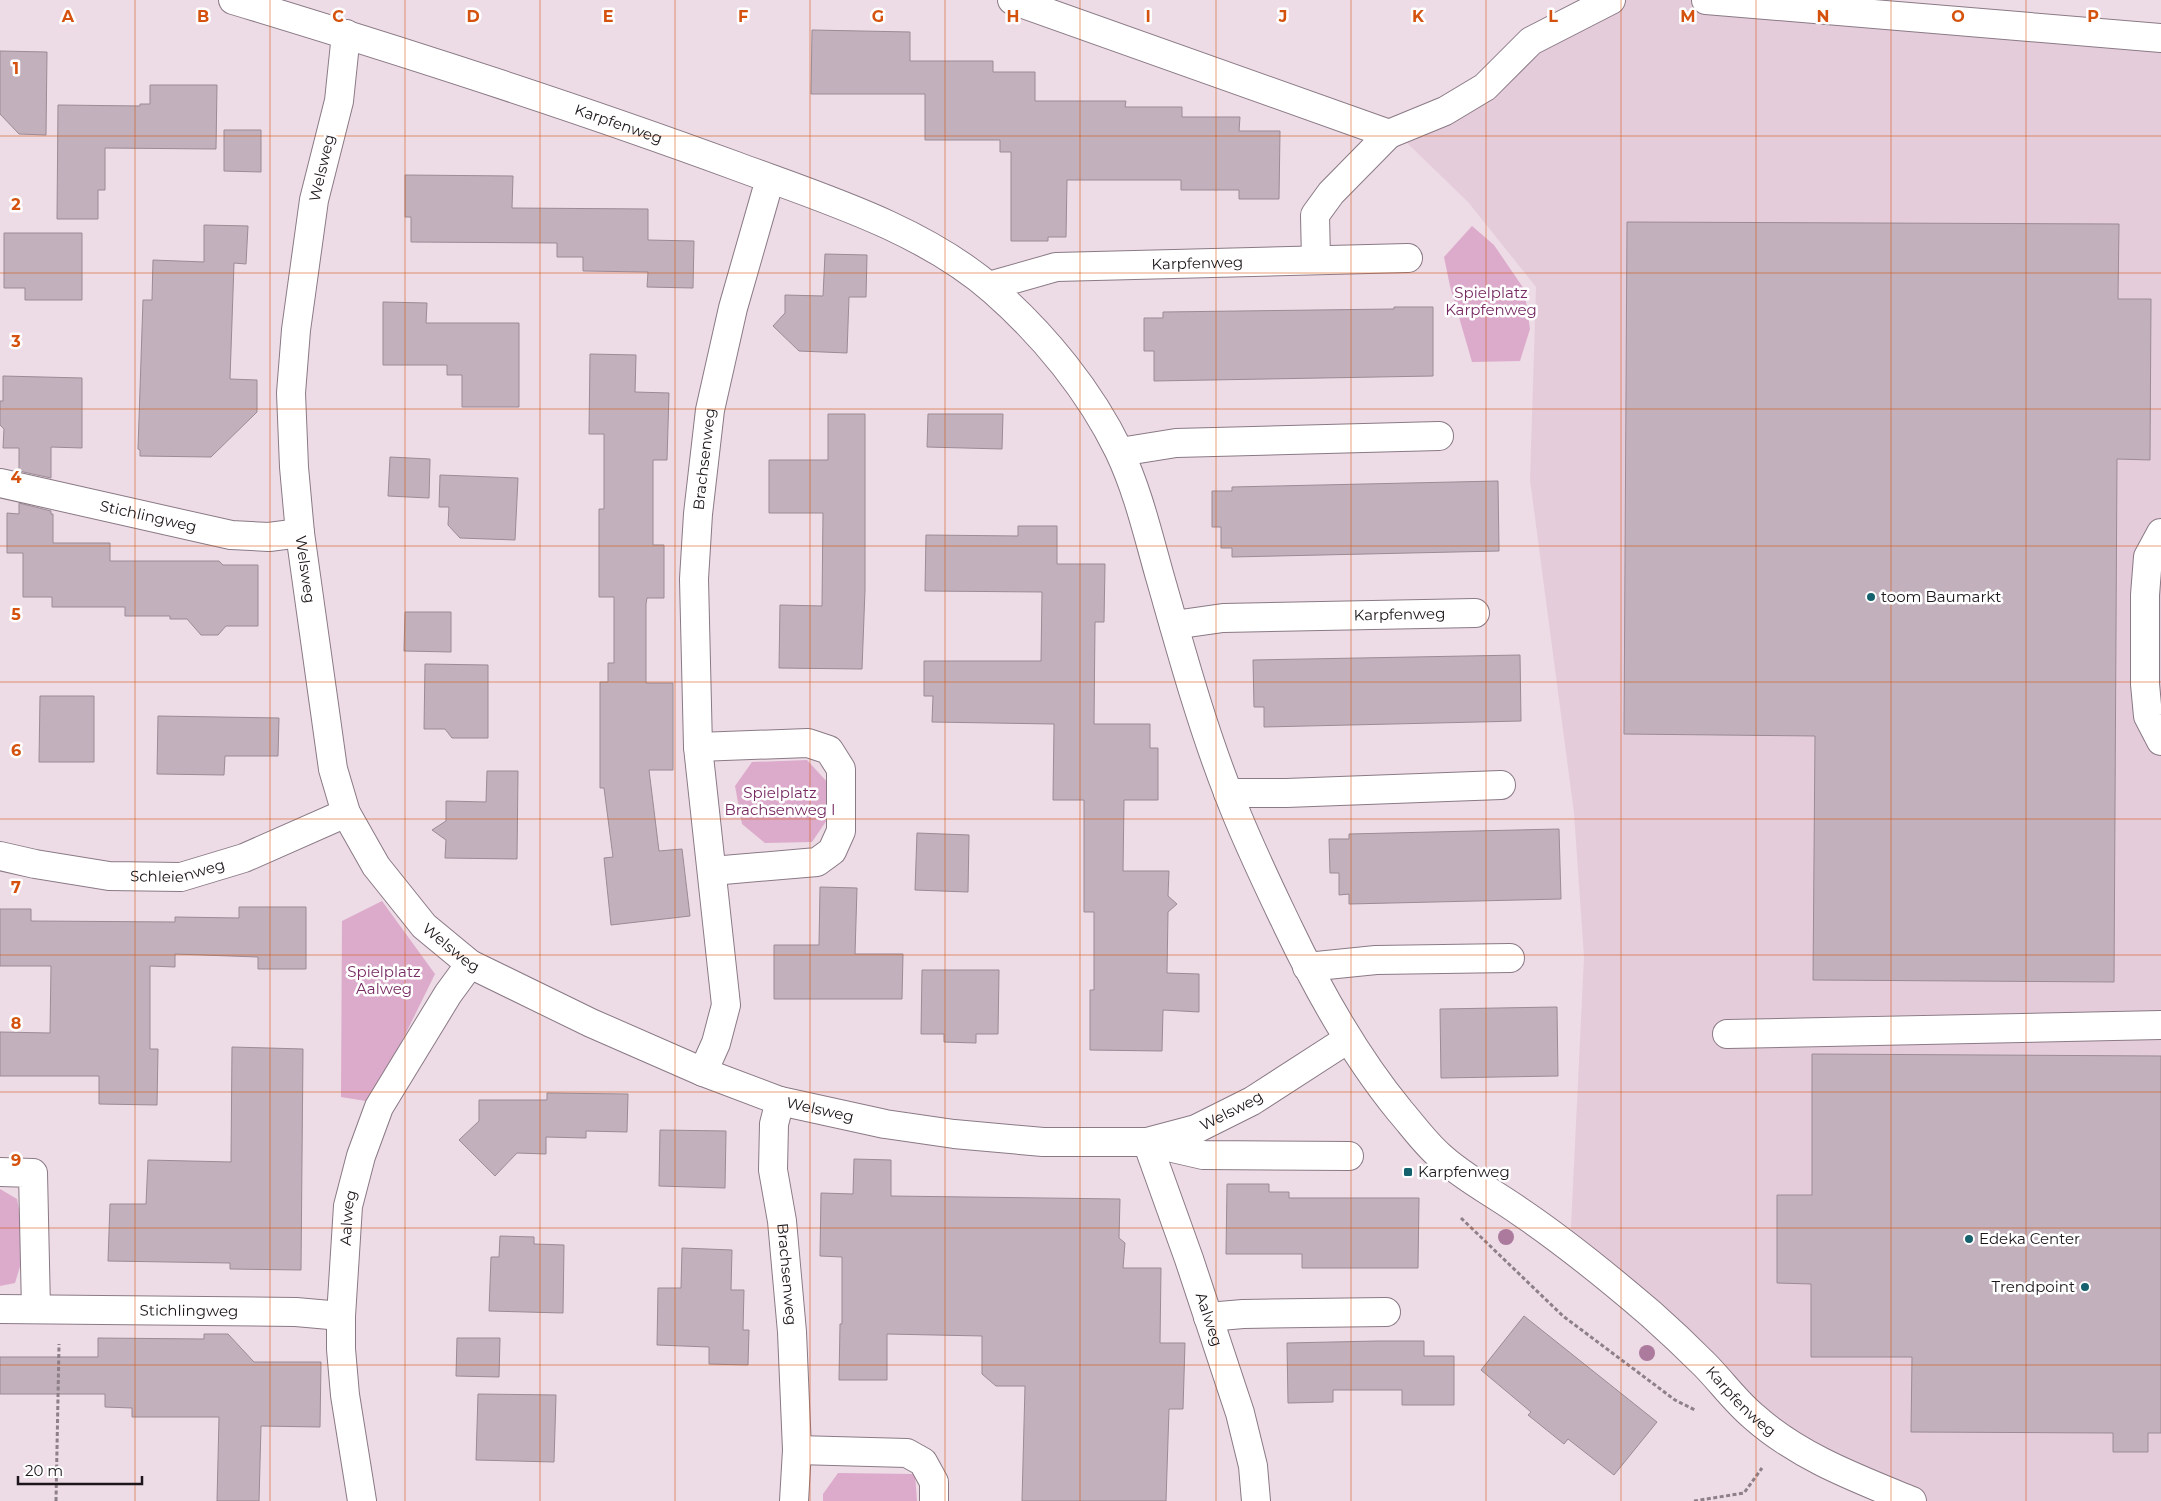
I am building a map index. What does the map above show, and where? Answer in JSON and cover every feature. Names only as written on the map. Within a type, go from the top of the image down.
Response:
[{"type":"street","name":"Karpfenweg","points":[[233,0],[346,34],[586,113],[770,179],[889,225],[948,257],[989,286],[1052,351],[1088,398],[1120,452],[1142,512],[1199,710],[1228,793],[1263,875],[1307,967],[1348,1039],[1382,1089],[1435,1153],[1466,1178],[1516,1208],[1570,1248],[1651,1314],[1704,1364],[1750,1414],[1779,1437],[1833,1468],[1912,1501]]},
{"type":"street","points":[[1012,0],[1389,134]]},
{"type":"street","points":[[1316,260],[1315,215],[1331,193],[1389,134],[1446,111],[1485,87],[1531,41],[1611,0]]},
{"type":"street","points":[[1706,0],[2161,38]]},
{"type":"street","name":"Welsweg","points":[[346,34],[339,100],[314,200],[296,330],[291,393],[294,467],[300,533],[333,769],[346,813],[376,866],[424,926],[470,964],[591,1023],[703,1072],[780,1101],[885,1124],[954,1134],[1043,1142],[1147,1142],[1196,1129],[1252,1101],[1348,1039]]},
{"type":"street","name":"Brachsenweg","points":[[703,1072],[716,1043],[726,1005],[698,747],[694,580],[698,514],[710,410],[733,308],[770,179]]},
{"type":"street","name":"Karpfenweg","points":[[989,286],[1056,267],[1408,258]]},
{"type":"street","points":[[1120,452],[1176,443],[1439,436]]},
{"type":"street","name":"Stichlingweg","points":[[0,483],[231,535],[269,537],[300,533]]},
{"type":"street","points":[[2161,533],[2148,557],[2146,585],[2146,684],[2148,716],[2161,741]]},
{"type":"street","name":"Karpfenweg","points":[[1174,625],[1223,618],[1475,613]]},
{"type":"street","points":[[698,747],[808,742],[829,750],[841,769],[841,831],[832,851],[817,862],[712,870]]},
{"type":"street","points":[[1228,793],[1286,794],[1501,784]]},
{"type":"street","name":"Schleienweg","points":[[0,856],[35,864],[109,876],[181,877],[244,858],[346,813]]},
{"type":"street","points":[[1307,967],[1376,960],[1510,958]]},
{"type":"street","name":"Aalweg","points":[[362,1501],[345,1395],[341,1316],[348,1206],[364,1148],[379,1106],[448,994],[470,964]]},
{"type":"street","points":[[1728,1034],[2161,1025]]},
{"type":"street","name":"Brachsenweg","points":[[780,1101],[774,1124],[773,1170],[788,1277],[797,1450],[794,1501]]},
{"type":"street","points":[[1147,1142],[1202,1155],[1350,1156]]},
{"type":"street","name":"Aalweg","points":[[1147,1142],[1189,1259],[1240,1413],[1254,1466],[1256,1501]]},
{"type":"street","points":[[0,1172],[33,1173],[48,1308]]},
{"type":"street","name":"Stichlingweg","points":[[0,1309],[296,1312],[341,1316]]},
{"type":"street","points":[[1208,1317],[1243,1314],[1386,1312]]},
{"type":"street","points":[[797,1450],[907,1453],[923,1462],[934,1482],[934,1501]]},
{"type":"path","points":[[1460,1218],[1563,1316],[1675,1400],[1701,1412]]},
{"type":"path","points":[[48,1308],[56,1501]]},
{"type":"path","points":[[1694,1501],[1744,1493],[1760,1473],[1779,1437]]},
{"type":"shaded area","points":[[1611,0],[1706,0],[2161,38],[2161,1501],[1918,1501],[1833,1469],[1570,1248],[1584,957],[1574,813],[1530,480],[1536,287],[1468,202],[1405,141]]},
{"type":"green space","name":"Spielplatz Karpfenweg","points":[[1472,226],[1494,245],[1524,289],[1530,329],[1520,361],[1472,362],[1450,286],[1444,257]]},
{"type":"green space","name":"Spielplatz Brachsenweg I","points":[[807,760],[829,784],[831,814],[812,842],[765,843],[742,824],[735,786],[752,762]]},
{"type":"green space","name":"Spielplatz Aalweg","points":[[382,901],[435,974],[372,1102],[341,1097],[342,921]]},
{"type":"green space","points":[[0,1189],[17,1199],[26,1247],[15,1283],[0,1286]]},
{"type":"green space","points":[[838,1473],[915,1474],[917,1501],[823,1501],[823,1494]]},
{"type":"building","points":[[812,30],[910,32],[910,61],[993,61],[993,72],[1035,72],[1035,101],[1126,101],[1125,107],[1182,107],[1182,117],[1240,117],[1239,131],[1280,131],[1279,199],[1239,199],[1239,190],[1181,190],[1181,180],[1067,180],[1066,237],[1048,237],[1048,241],[1011,241],[1011,152],[1000,152],[1000,140],[925,140],[925,94],[811,94]]},
{"type":"building","points":[[0,51],[47,52],[46,135],[19,134],[0,114]]},
{"type":"building","points":[[150,85],[217,85],[216,149],[105,148],[105,190],[98,190],[98,219],[57,219],[58,105],[140,106],[140,104],[150,104]]},
{"type":"building","points":[[224,130],[261,130],[261,172],[224,171]]},
{"type":"building","points":[[405,175],[513,176],[512,208],[648,209],[648,240],[694,241],[693,288],[647,287],[648,272],[583,271],[583,257],[557,257],[557,243],[411,242],[411,217],[405,217]]},
{"type":"building","name":"toom Baumarkt","points":[[1627,222],[2119,224],[2118,299],[2151,299],[2150,460],[2117,459],[2114,982],[1813,980],[1815,736],[1624,734]]},
{"type":"building","points":[[204,225],[248,226],[246,264],[234,263],[230,379],[257,380],[257,412],[211,457],[140,456],[140,450],[138,449],[143,300],[152,300],[153,260],[204,262]]},
{"type":"building","points":[[4,233],[82,233],[82,300],[25,300],[25,288],[4,288]]},
{"type":"building","points":[[825,254],[867,255],[866,297],[849,297],[847,353],[799,351],[773,326],[785,313],[785,295],[823,296]]},
{"type":"building","points":[[383,302],[427,303],[426,323],[519,323],[519,407],[462,407],[462,375],[447,375],[447,365],[383,365]]},
{"type":"building","points":[[1394,307],[1433,307],[1433,376],[1154,381],[1154,351],[1144,351],[1144,318],[1163,318],[1163,312],[1394,309]]},
{"type":"building","points":[[590,354],[636,355],[635,392],[669,393],[667,460],[653,460],[653,545],[664,545],[664,598],[647,598],[646,683],[673,683],[673,770],[649,770],[659,851],[682,849],[690,916],[611,925],[604,858],[613,857],[604,788],[600,788],[600,682],[608,682],[608,663],[614,663],[614,597],[599,597],[599,509],[604,509],[604,434],[589,434]]},
{"type":"building","points":[[3,376],[82,378],[82,448],[51,447],[51,478],[19,471],[19,448],[3,448],[4,429],[0,425],[0,401],[3,401]]},
{"type":"building","points":[[828,414],[865,414],[865,590],[862,669],[779,668],[780,605],[822,606],[823,513],[769,513],[769,460],[828,460]]},
{"type":"building","points":[[928,414],[1003,414],[1002,449],[927,447]]},
{"type":"building","points":[[390,457],[430,459],[429,498],[388,496]]},
{"type":"building","points":[[440,475],[518,478],[515,540],[460,538],[448,525],[449,507],[439,507]]},
{"type":"building","points":[[1498,481],[1499,551],[1232,557],[1232,548],[1221,548],[1221,527],[1212,527],[1212,491],[1232,491],[1232,487]]},
{"type":"building","points":[[19,503],[51,511],[51,514],[53,514],[53,543],[110,543],[110,561],[219,561],[223,565],[258,565],[258,626],[226,626],[218,635],[201,635],[187,619],[170,619],[170,616],[125,616],[125,607],[52,607],[52,597],[23,597],[23,553],[7,553],[7,513],[19,514]]},
{"type":"building","points":[[1018,526],[1057,526],[1057,564],[1105,564],[1104,622],[1095,622],[1094,724],[1150,724],[1150,748],[1158,748],[1158,800],[1124,800],[1123,871],[1169,871],[1168,896],[1177,904],[1168,912],[1167,973],[1199,974],[1199,1012],[1163,1010],[1162,1051],[1090,1050],[1090,990],[1094,990],[1094,912],[1084,912],[1084,800],[1053,800],[1054,724],[932,722],[933,696],[924,696],[924,661],[1041,661],[1042,592],[925,591],[926,535],[1018,536]]},
{"type":"building","points":[[405,612],[451,612],[451,652],[404,651]]},
{"type":"building","points":[[1520,655],[1521,721],[1264,727],[1264,707],[1254,707],[1253,660]]},
{"type":"building","points":[[425,664],[488,665],[488,738],[452,738],[445,729],[424,729]]},
{"type":"building","points":[[40,696],[94,696],[94,762],[39,762]]},
{"type":"building","points":[[158,716],[279,718],[278,756],[225,756],[224,775],[157,774]]},
{"type":"building","points":[[487,771],[518,771],[517,859],[445,858],[446,840],[432,830],[446,821],[446,801],[486,802]]},
{"type":"building","points":[[1559,829],[1561,899],[1349,904],[1349,894],[1339,895],[1339,873],[1330,873],[1329,839],[1349,839],[1349,834]]},
{"type":"building","points":[[917,833],[969,835],[968,892],[915,890]]},
{"type":"building","points":[[820,887],[857,888],[855,954],[903,954],[902,999],[774,999],[774,945],[819,945]]},
{"type":"building","points":[[239,907],[306,907],[306,969],[258,969],[258,957],[175,954],[175,967],[150,966],[150,1049],[158,1049],[157,1105],[99,1104],[99,1076],[0,1076],[0,1032],[50,1033],[51,966],[0,966],[0,909],[31,909],[31,921],[175,922],[175,917],[239,918]]},
{"type":"building","points":[[922,970],[999,970],[998,1034],[976,1034],[976,1043],[944,1042],[944,1034],[921,1034]]},
{"type":"building","points":[[1557,1007],[1558,1076],[1441,1078],[1440,1009]]},
{"type":"building","points":[[232,1047],[303,1049],[301,1270],[230,1269],[230,1263],[108,1261],[110,1204],[146,1204],[148,1160],[231,1162]]},
{"type":"building","name":"Edeka Center","points":[[1812,1054],[2161,1056],[2161,1433],[2148,1433],[2148,1452],[2113,1452],[2113,1433],[1911,1432],[1912,1357],[1811,1357],[1811,1284],[1777,1283],[1777,1195],[1812,1195]]},
{"type":"building","points":[[547,1093],[628,1094],[627,1132],[586,1131],[586,1138],[546,1137],[546,1154],[517,1153],[495,1176],[459,1140],[479,1121],[479,1100],[547,1100]]},
{"type":"building","points":[[660,1130],[726,1131],[725,1188],[659,1186]]},
{"type":"building","points":[[854,1159],[891,1160],[891,1196],[1120,1199],[1119,1238],[1125,1243],[1123,1268],[1161,1268],[1160,1343],[1185,1343],[1183,1409],[1169,1409],[1166,1501],[1022,1501],[1025,1386],[996,1386],[982,1374],[982,1336],[887,1334],[887,1380],[839,1380],[840,1324],[842,1324],[842,1257],[820,1256],[821,1193],[853,1194]]},
{"type":"building","points":[[1227,1184],[1269,1184],[1269,1192],[1289,1192],[1289,1198],[1419,1198],[1418,1268],[1302,1268],[1302,1254],[1226,1254]]},
{"type":"building","points":[[500,1236],[534,1237],[534,1244],[564,1245],[563,1313],[489,1311],[491,1257],[499,1257]]},
{"type":"building","points":[[682,1248],[732,1250],[731,1290],[744,1290],[743,1330],[749,1330],[748,1365],[709,1364],[709,1347],[657,1345],[658,1288],[681,1288]]},
{"type":"building","points":[[1524,1316],[1657,1422],[1614,1475],[1568,1439],[1564,1444],[1528,1415],[1531,1412],[1481,1370]]},
{"type":"building","points":[[204,1334],[228,1334],[254,1362],[321,1362],[320,1427],[261,1426],[259,1501],[217,1501],[219,1417],[132,1417],[132,1408],[105,1407],[105,1394],[0,1394],[0,1357],[98,1357],[98,1338],[204,1339]]},
{"type":"building","points":[[457,1338],[500,1338],[499,1377],[456,1376]]},
{"type":"building","points":[[1424,1341],[1424,1356],[1454,1356],[1454,1405],[1402,1405],[1402,1390],[1333,1390],[1333,1402],[1288,1403],[1287,1343]]},
{"type":"building","points":[[478,1394],[556,1395],[554,1462],[476,1460]]},
{"type":"place","name":"toom Baumarkt","points":[[1871,597]]},
{"type":"place","name":"Karpfenweg","points":[[1408,1172]]},
{"type":"place","name":"Edeka Center","points":[[1969,1239]]},
{"type":"place","name":"Trendpoint","points":[[2085,1287]]}]
